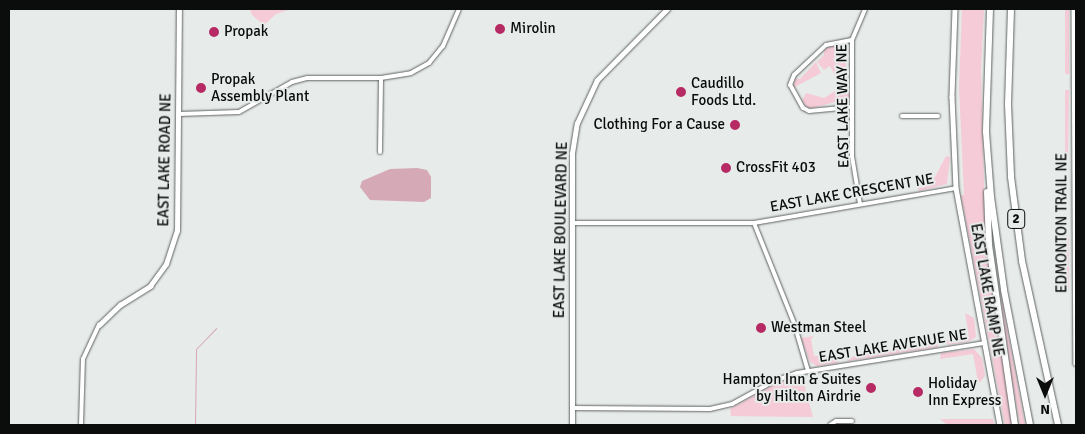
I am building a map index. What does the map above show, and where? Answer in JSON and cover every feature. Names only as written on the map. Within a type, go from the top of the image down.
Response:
[{"type":"highway","name":"2","points":[[990,9],[988,148],[996,238],[1030,425]]},
{"type":"highway","name":"2","points":[[1011,9],[1008,104],[1011,177],[1022,261],[1058,425]]},
{"type":"highway","points":[[988,148],[989,245],[1015,423]]},
{"type":"main road","name":"EAST LAKE BOULEVARD NE","points":[[572,425],[573,142],[585,100],[609,67],[667,9]]},
{"type":"street","name":"EAST LAKE ROAD NE","points":[[81,425],[83,359],[99,325],[120,305],[150,286],[166,264],[172,249],[178,221],[179,9]]},
{"type":"street","points":[[179,114],[239,112],[292,82],[307,78],[380,78],[405,75],[429,62],[444,46],[459,9]]},
{"type":"street","name":"EAST LAKE WAY NE","points":[[860,204],[852,156],[852,40],[865,9]]},
{"type":"street","name":"EAST LAKE CRESCENT NE","points":[[572,223],[754,223],[956,188],[952,105],[955,9]]},
{"type":"street","name":"EDMONTON TRAIL NE","points":[[1074,9],[1076,363]]},
{"type":"street","points":[[852,40],[826,45],[790,82],[806,110],[852,107]]},
{"type":"street","points":[[380,78],[380,152]]},
{"type":"street","points":[[902,116],[938,116]]},
{"type":"street","name":"EAST LAKE RAMP NE","points":[[956,188],[1000,425]]},
{"type":"street","points":[[754,223],[791,316],[808,371]]},
{"type":"street","name":"EAST LAKE AVENUE NE","points":[[572,408],[710,409],[732,404],[774,381],[808,371],[984,343]]},
{"type":"street","points":[[830,425],[834,421],[852,421]]},
{"type":"shaded area","points":[[250,9],[291,9],[276,14],[264,25],[252,15]]},
{"type":"shaded area","points":[[962,9],[984,9],[981,70],[985,221],[1012,425],[1005,425],[961,195],[964,195],[959,88]]},
{"type":"shaded area","points":[[1065,9],[1069,9],[1069,74],[1065,74]]},
{"type":"shaded area","points":[[842,43],[850,50],[846,54],[846,74],[836,77],[830,66],[824,70],[817,62],[824,55],[824,49]]},
{"type":"shaded area","points":[[816,62],[821,73],[793,88],[795,78],[800,79]]},
{"type":"shaded area","points":[[840,88],[846,88],[850,97],[843,104],[839,101],[809,109],[802,101],[806,93],[824,98]]},
{"type":"shaded area","points":[[1065,90],[1069,90],[1068,159],[1065,159]]},
{"type":"shaded area","points":[[946,156],[950,157],[947,184],[919,191],[918,188],[935,177]]},
{"type":"shaded area","points":[[417,168],[427,170],[431,177],[431,198],[424,202],[370,200],[360,187],[362,181],[390,169]]},
{"type":"shaded area","points":[[1066,234],[1069,238],[1069,289],[1062,287],[1062,235]]},
{"type":"shaded area","points":[[999,285],[1025,425],[1020,425],[1010,369]]},
{"type":"shaded area","points":[[965,313],[974,318],[976,337],[967,342],[948,345],[946,340],[969,337]]},
{"type":"shaded area","points":[[814,336],[811,339],[814,356],[818,356],[819,360],[838,358],[838,363],[817,366],[810,362],[801,338]]},
{"type":"shaded area","points":[[937,342],[938,347],[848,361],[845,358]]},
{"type":"shaded area","points":[[974,349],[982,358],[985,376],[980,382],[978,382],[973,354],[940,359],[941,353]]},
{"type":"shaded area","points":[[802,376],[813,417],[731,416],[730,409],[774,385]]},
{"type":"shaded area","points":[[940,419],[993,419],[994,425],[947,425]]},
{"type":"waterway","points":[[195,425],[196,349],[216,328]]},
{"type":"place","name":"Mirolin","points":[[500,29]]},
{"type":"place","name":"Propak","points":[[214,32]]},
{"type":"place","name":"Propak Assembly Plant","points":[[201,88]]},
{"type":"place","name":"Caudillo Foods Ltd.","points":[[681,92]]},
{"type":"place","name":"Clothing For a Cause","points":[[735,125]]},
{"type":"place","name":"CrossFit 403","points":[[726,168]]},
{"type":"place","name":"Westman Steel","points":[[761,328]]},
{"type":"place","name":"Hampton Inn & Suites by Hilton Airdrie","points":[[871,388]]},
{"type":"place","name":"Holiday Inn Express","points":[[918,392]]}]
